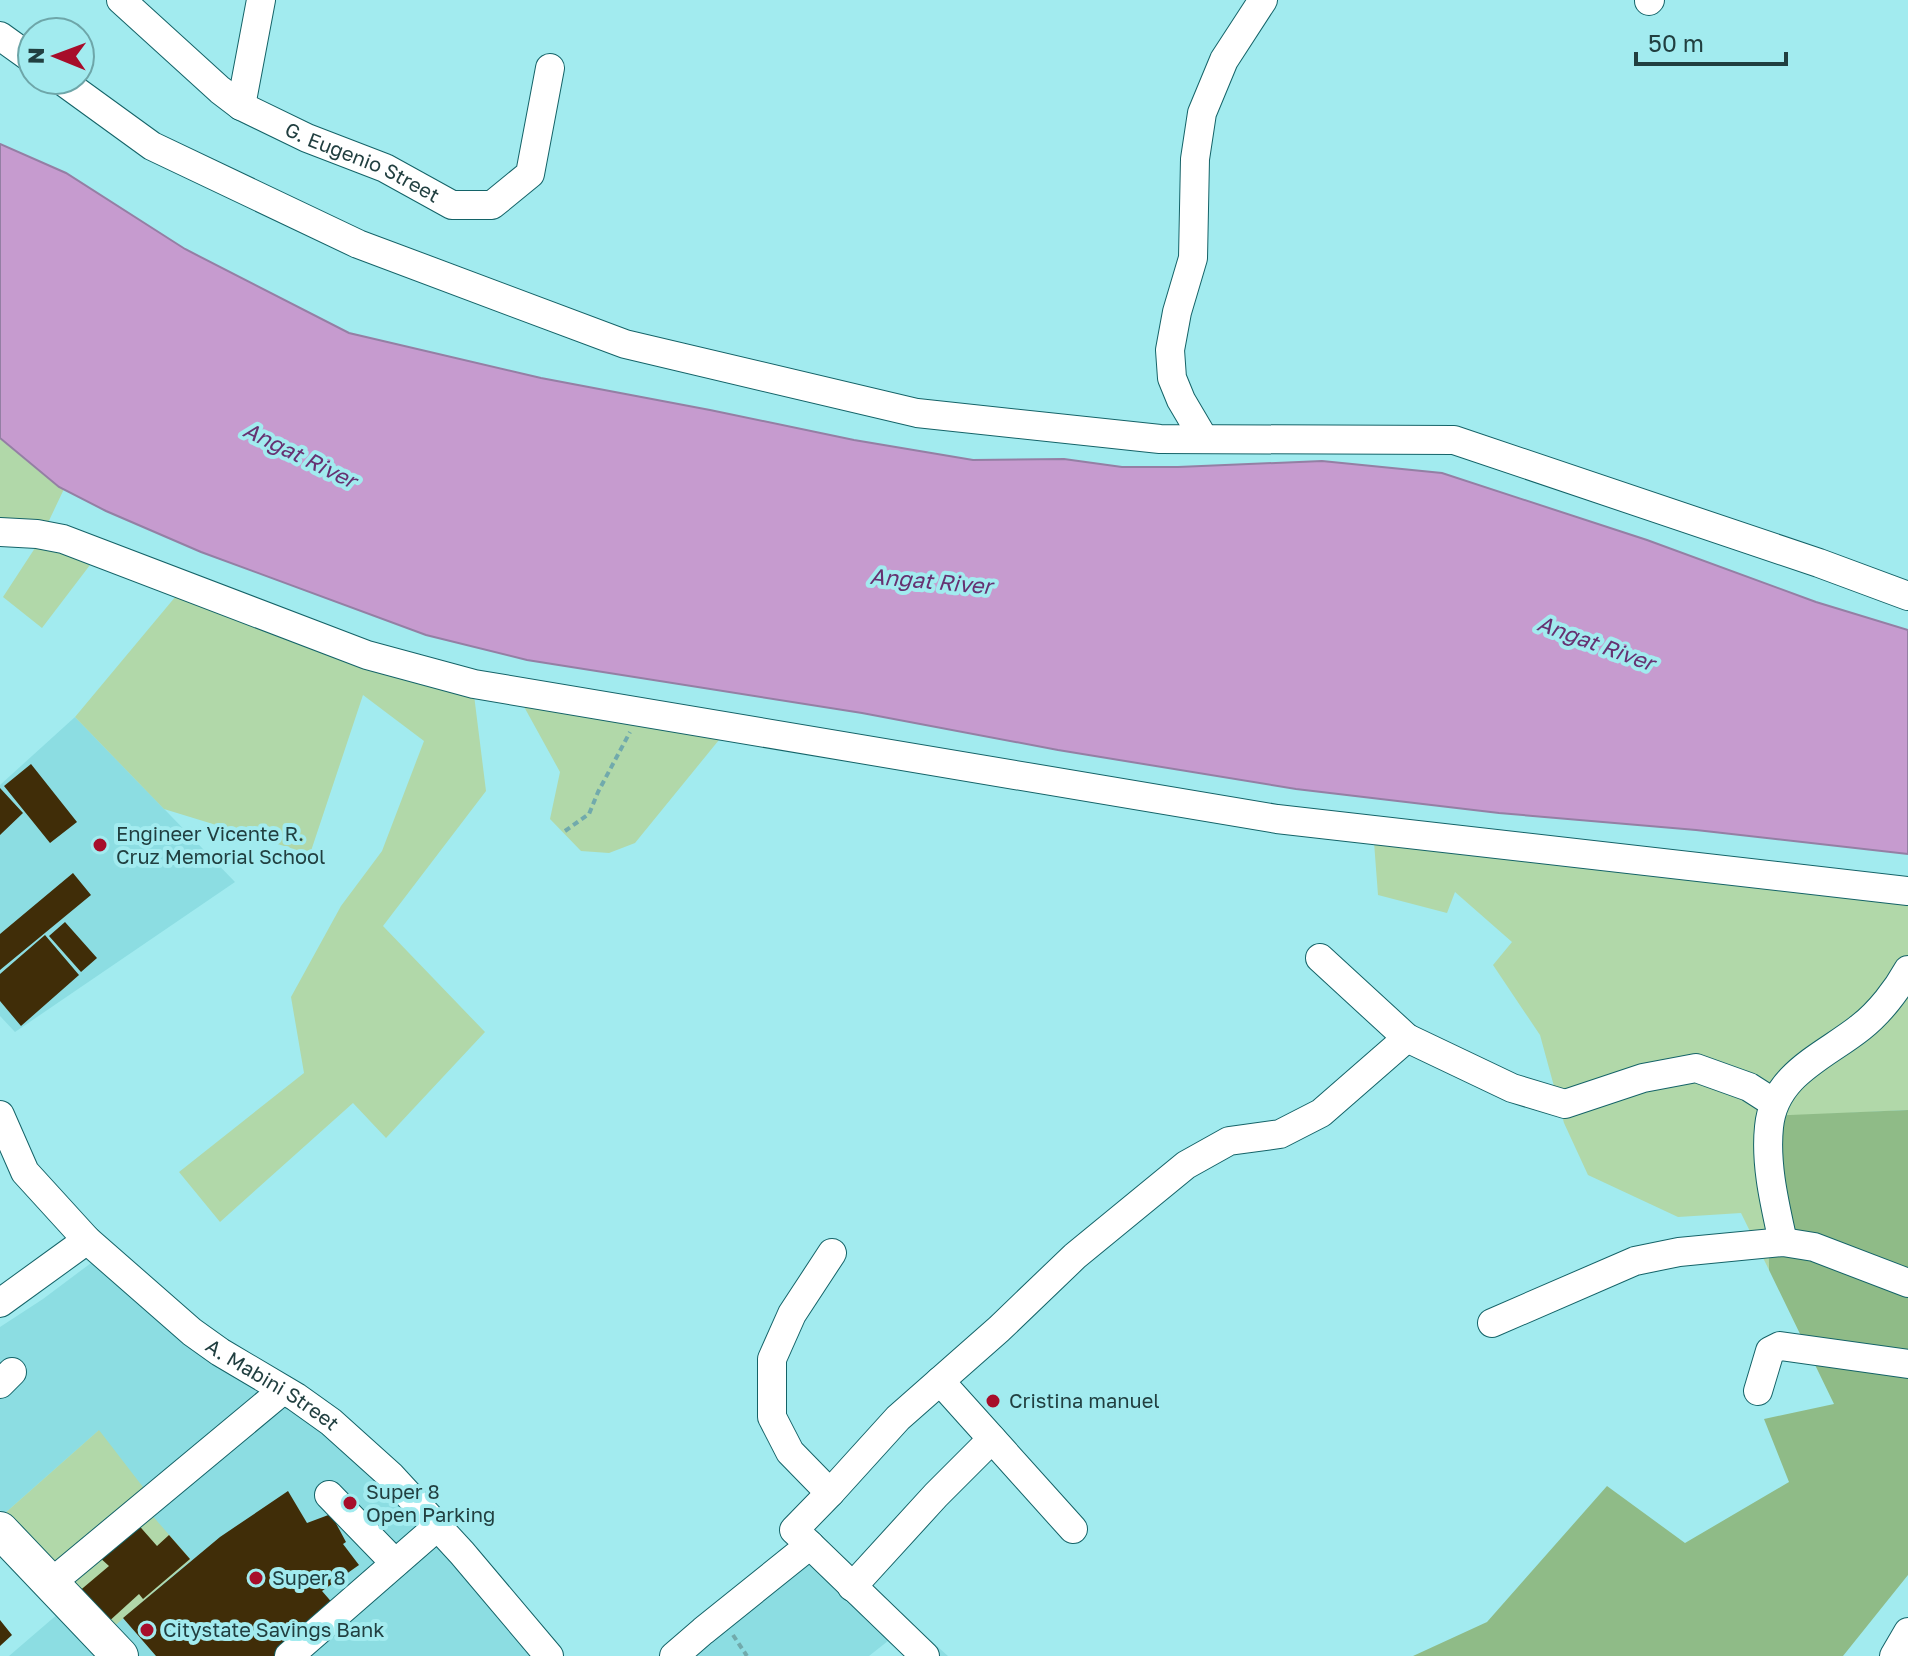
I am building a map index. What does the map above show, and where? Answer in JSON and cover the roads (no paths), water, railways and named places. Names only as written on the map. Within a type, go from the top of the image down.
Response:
[{"type":"main road","points":[[2,1536],[120,1656]]},
{"type":"street","name":"G. Eugenio Street","points":[[121,0],[241,106],[307,138],[385,168],[452,205],[492,205],[530,174],[550,68]]},
{"type":"street","points":[[241,106],[261,0]]},
{"type":"street","points":[[1204,439],[1172,378],[1170,350],[1177,312],[1193,258],[1195,159],[1202,113],[1224,60],[1263,0]]},
{"type":"street","points":[[83,96],[152,146],[358,244],[625,344],[917,413],[1160,439],[1454,440],[1908,596]]},
{"type":"street","points":[[0,532],[63,539],[367,655],[474,684],[1277,819],[1908,891]]},
{"type":"street","points":[[1320,958],[1407,1038],[1512,1088],[1565,1104],[1643,1078],[1696,1068],[1749,1087],[1774,1103]]},
{"type":"street","points":[[1783,1242],[1769,1162],[1769,1127],[1774,1103],[1789,1080],[1804,1065],[1863,1026],[1884,1004],[1908,970]]},
{"type":"street","points":[[925,1656],[794,1530],[898,1418],[999,1329],[1075,1256],[1186,1165],[1229,1141],[1280,1134],[1321,1113],[1407,1038]]},
{"type":"street","name":"A. Mabini Street","points":[[0,1115],[25,1172],[87,1240],[192,1332],[331,1422],[391,1476],[549,1656]]},
{"type":"street","points":[[0,1303],[87,1240]]},
{"type":"street","points":[[1492,1323],[1635,1261],[1679,1252],[1783,1242],[1814,1247],[1908,1283]]},
{"type":"street","points":[[830,1493],[790,1452],[772,1417],[772,1359],[792,1314],[832,1253]]},
{"type":"street","points":[[1758,1391],[1770,1351],[1780,1346],[1908,1364]]},
{"type":"street","points":[[940,1381],[1073,1529]]},
{"type":"street","points":[[51,1583],[283,1390]]},
{"type":"street","points":[[852,1587],[992,1439]]},
{"type":"street","points":[[329,1495],[395,1563]]},
{"type":"street","points":[[289,1656],[437,1527]]},
{"type":"street","points":[[674,1656],[810,1545]]},
{"type":"street","points":[[1894,1656],[1908,1632]]},
{"type":"water","name":"Angat River","points":[[0,144],[66,173],[185,249],[349,333],[541,378],[854,440],[973,460],[1064,459],[1122,467],[1322,461],[1442,473],[1647,540],[1816,602],[1908,630],[1908,854],[1696,830],[1499,813],[1296,789],[1058,750],[862,713],[527,660],[426,635],[201,552],[59,487],[0,438]]},
{"type":"place","name":"Engineer Vicente R. Cruz Memorial School","points":[[100,845]]},
{"type":"place","name":"Cristina manuel","points":[[993,1401]]},
{"type":"place","name":"Super 8 Open Parking","points":[[350,1503]]},
{"type":"place","name":"Super 8","points":[[256,1578]]},
{"type":"place","name":"Citystate Savings Bank","points":[[147,1630]]}]
